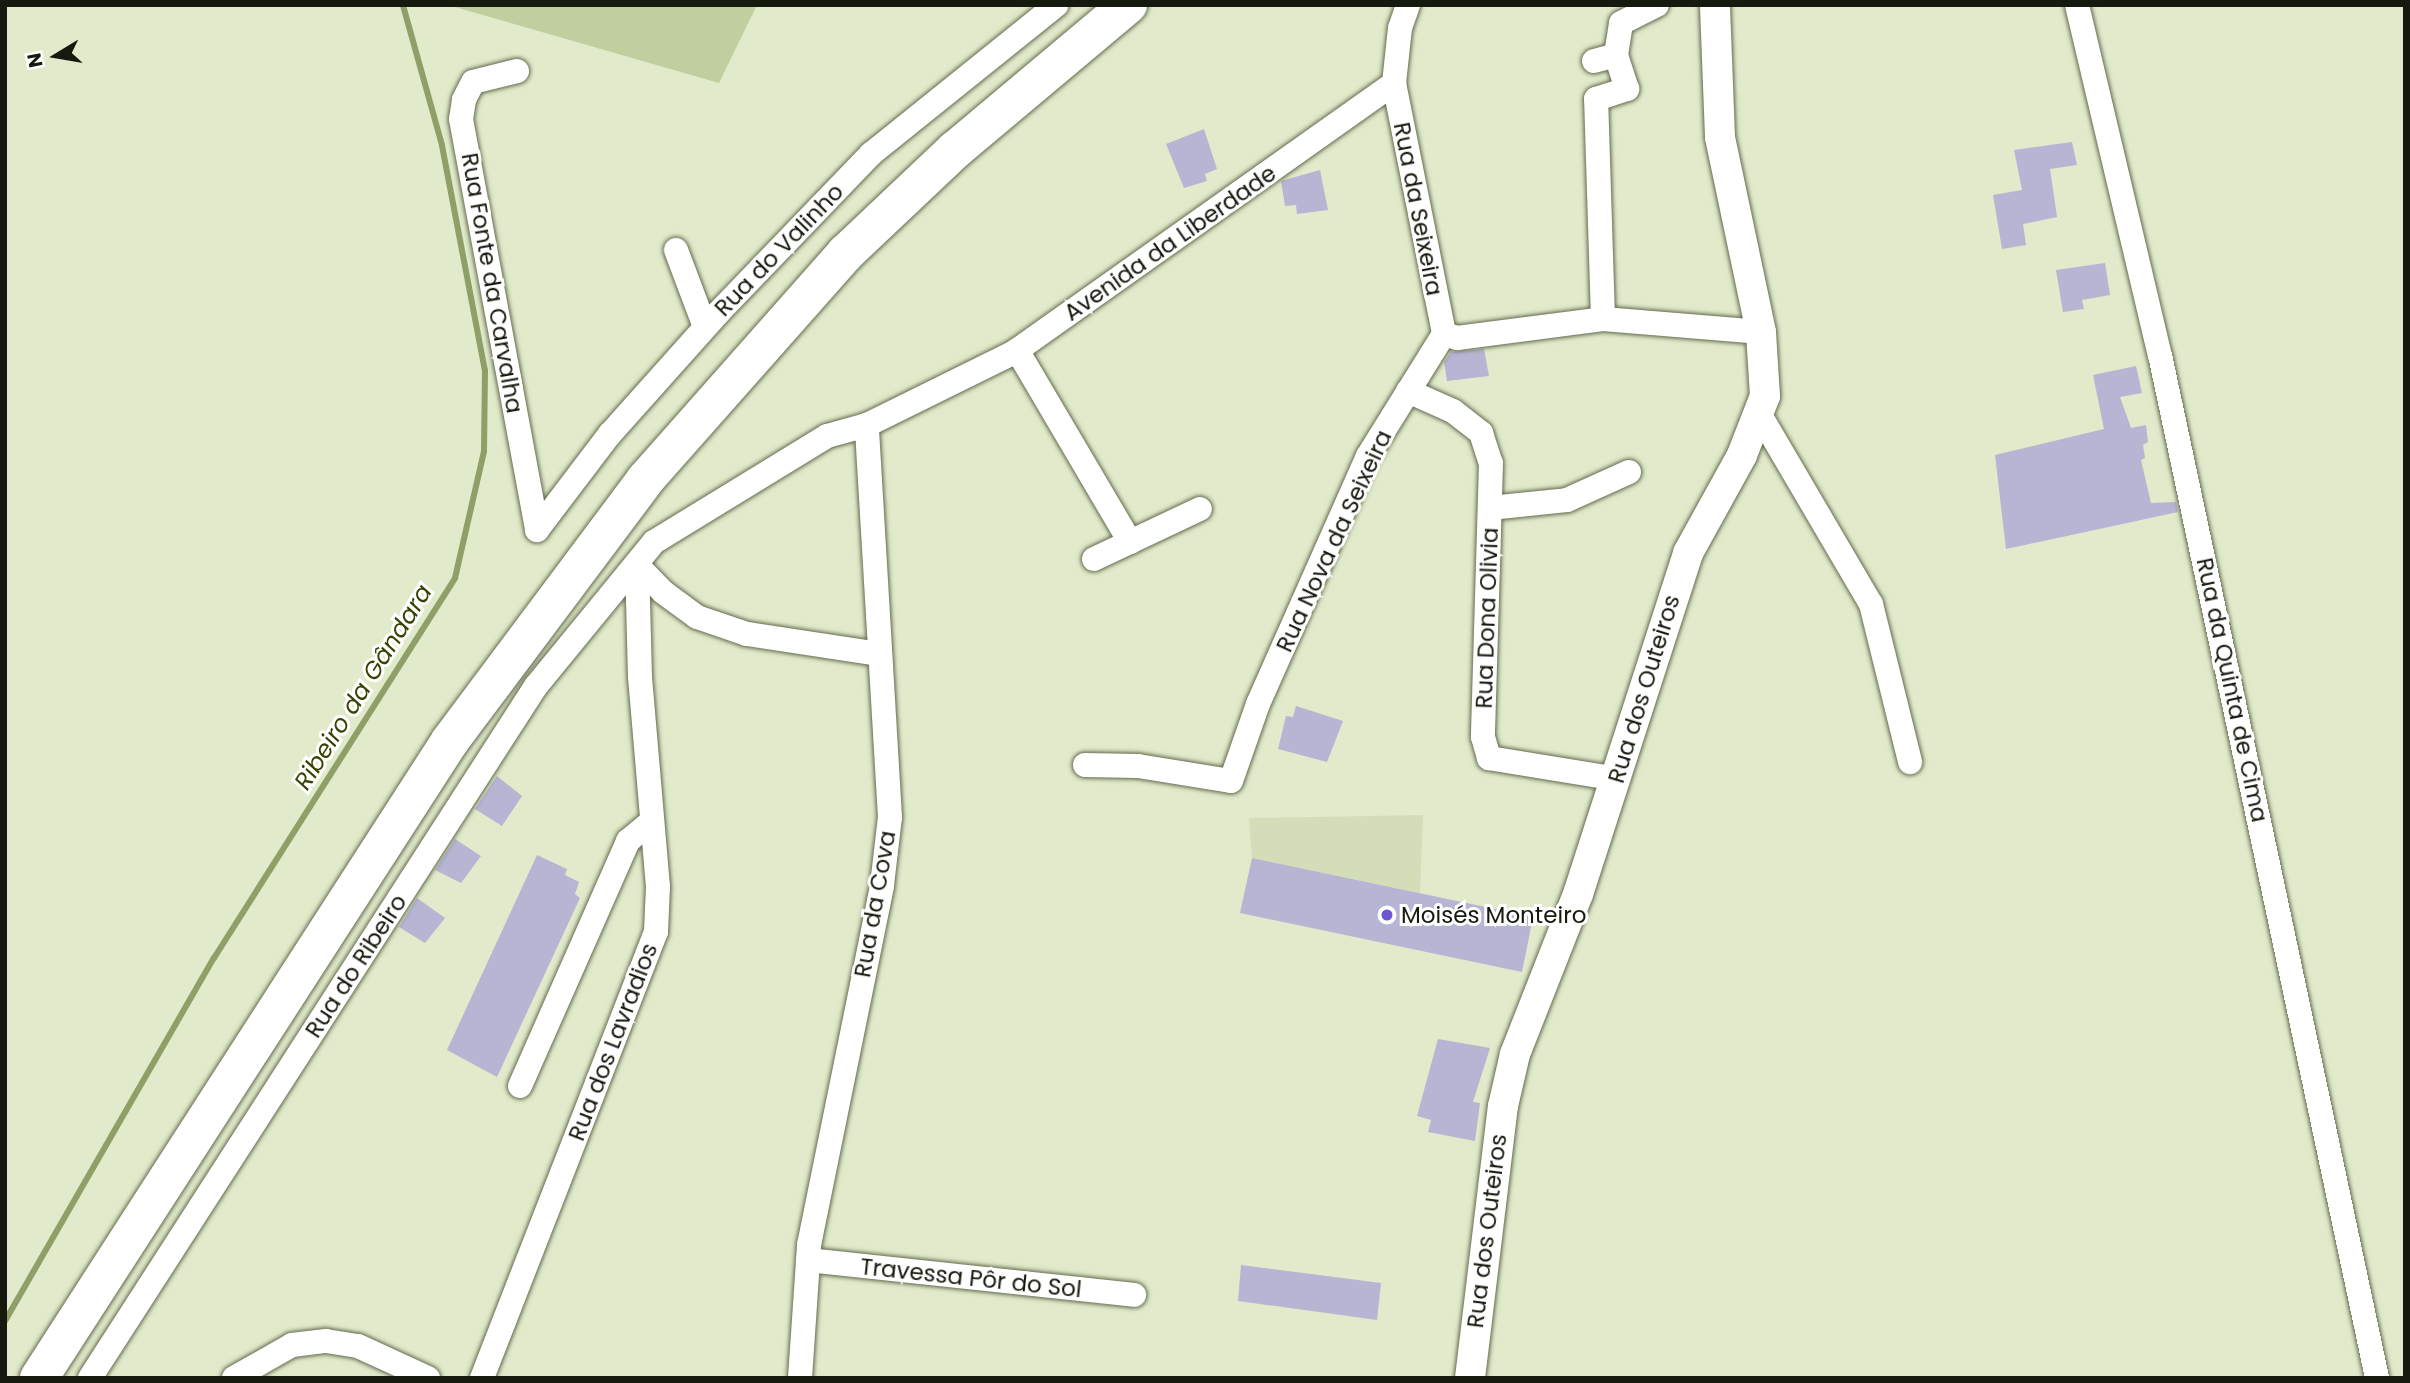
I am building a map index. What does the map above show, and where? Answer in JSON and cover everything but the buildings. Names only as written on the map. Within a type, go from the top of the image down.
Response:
[{"type":"main road","points":[[39,1378],[450,741],[645,480],[846,253],[955,150],[1128,5]]},
{"type":"street","name":"Rua do Valinho","points":[[537,530],[610,433],[705,327],[871,154],[1056,5]]},
{"type":"street","points":[[1394,83],[1400,28],[1408,5]]},
{"type":"street","points":[[1603,319],[1596,99],[1627,89],[1605,58],[1621,23],[1657,5]]},
{"type":"street","name":"Rua dos Outeiros","points":[[1470,1378],[1508,1080],[1617,779],[1688,553],[1760,415],[1768,381],[1762,332],[1720,138],[1715,5]]},
{"type":"street","name":"Rua da Quinta de Cima","points":[[2077,5],[2160,355],[2377,1378]]},
{"type":"street","name":"Rua Fonte da Carvalha","points":[[517,71],[473,82],[464,100],[461,119],[537,530]]},
{"type":"street","name":"Rua da Seixeira","points":[[1394,83],[1444,334]]},
{"type":"street","name":"Avenida da Liberdade","points":[[867,425],[1017,350],[1394,83]]},
{"type":"street","points":[[676,250],[705,327]]},
{"type":"street","points":[[1444,334],[1457,338],[1603,319],[1762,332]]},
{"type":"street","name":"Rua Nova da Seixeira","points":[[1085,765],[1138,766],[1231,781],[1258,704],[1368,456],[1444,334]]},
{"type":"street","points":[[1017,350],[1130,542]]},
{"type":"street","name":"Rua Dona Olivia","points":[[1408,391],[1453,411],[1481,433],[1491,463],[1485,751],[1489,758],[1504,764],[1617,779]]},
{"type":"street","points":[[1760,415],[1871,604],[1910,762]]},
{"type":"street","name":"Rua do Ribeiro","points":[[90,1378],[536,686],[654,542],[827,436],[867,425]]},
{"type":"street","name":"Rua da Cova","points":[[800,1378],[808,1260],[884,871],[890,817],[867,425]]},
{"type":"street","points":[[1490,508],[1567,500],[1629,471]]},
{"type":"street","points":[[1094,559],[1200,509]]},
{"type":"street","points":[[637,565],[663,592],[697,617],[747,634],[880,654]]},
{"type":"street","name":"Rua dos Lavradios","points":[[482,1378],[656,932],[658,887],[637,565]]},
{"type":"street","points":[[520,1086],[628,841],[652,821]]},
{"type":"street","name":"Travessa Pôr do Sol","points":[[808,1260],[1133,1295]]},
{"type":"street","points":[[234,1378],[292,1345],[326,1341],[358,1346],[428,1378]]},
{"type":"shaded area","points":[[448,5],[757,5],[719,83]]},
{"type":"shaded area","points":[[1423,815],[1420,893],[1252,858],[1249,818]]},
{"type":"waterway","name":"Ribeiro da Gândara","points":[[5,1321],[214,958],[455,578],[484,451],[485,371],[442,145],[403,5]]},
{"type":"place","name":"Moisés Monteiro","points":[[1387,915]]}]
